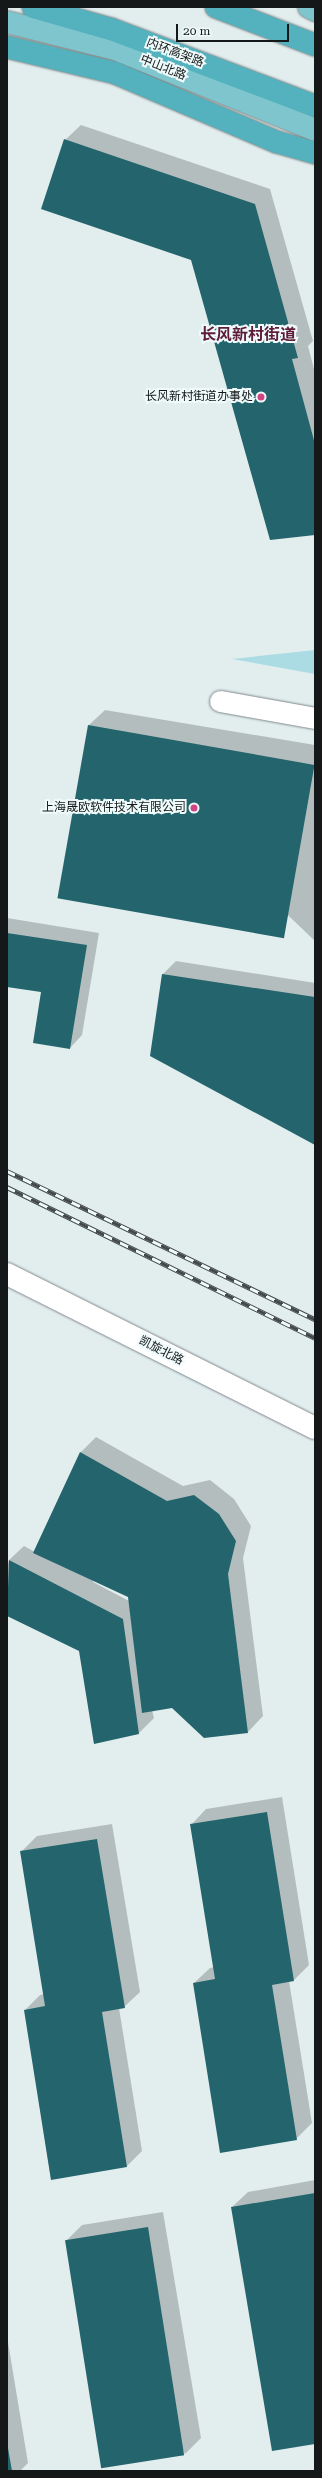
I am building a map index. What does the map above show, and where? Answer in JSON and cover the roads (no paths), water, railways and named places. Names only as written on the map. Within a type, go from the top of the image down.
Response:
[{"type":"highway","name":"内环高架路","points":[[32,7],[111,29],[315,106]]},
{"type":"highway","points":[[216,7],[315,45]]},
{"type":"highway","points":[[7,47],[115,73],[277,142],[315,153]]},
{"type":"main road","points":[[309,7],[315,10]]},
{"type":"main road","name":"中山北路","points":[[7,22],[115,48],[315,130]]},
{"type":"street","name":"凯旋北路","points":[[7,1274],[315,1428]]},
{"type":"lane","points":[[220,701],[315,718]]},
{"type":"railway","points":[[7,1171],[315,1319]]},
{"type":"railway","points":[[7,1187],[315,1338]]},
{"type":"place","name":"长风新村街道办事处","points":[[261,397]]},
{"type":"place","name":"上海晟欧软件技术有限公司","points":[[194,808]]},
{"type":"district","name":"长风新村街道","points":[[248,335]]}]
